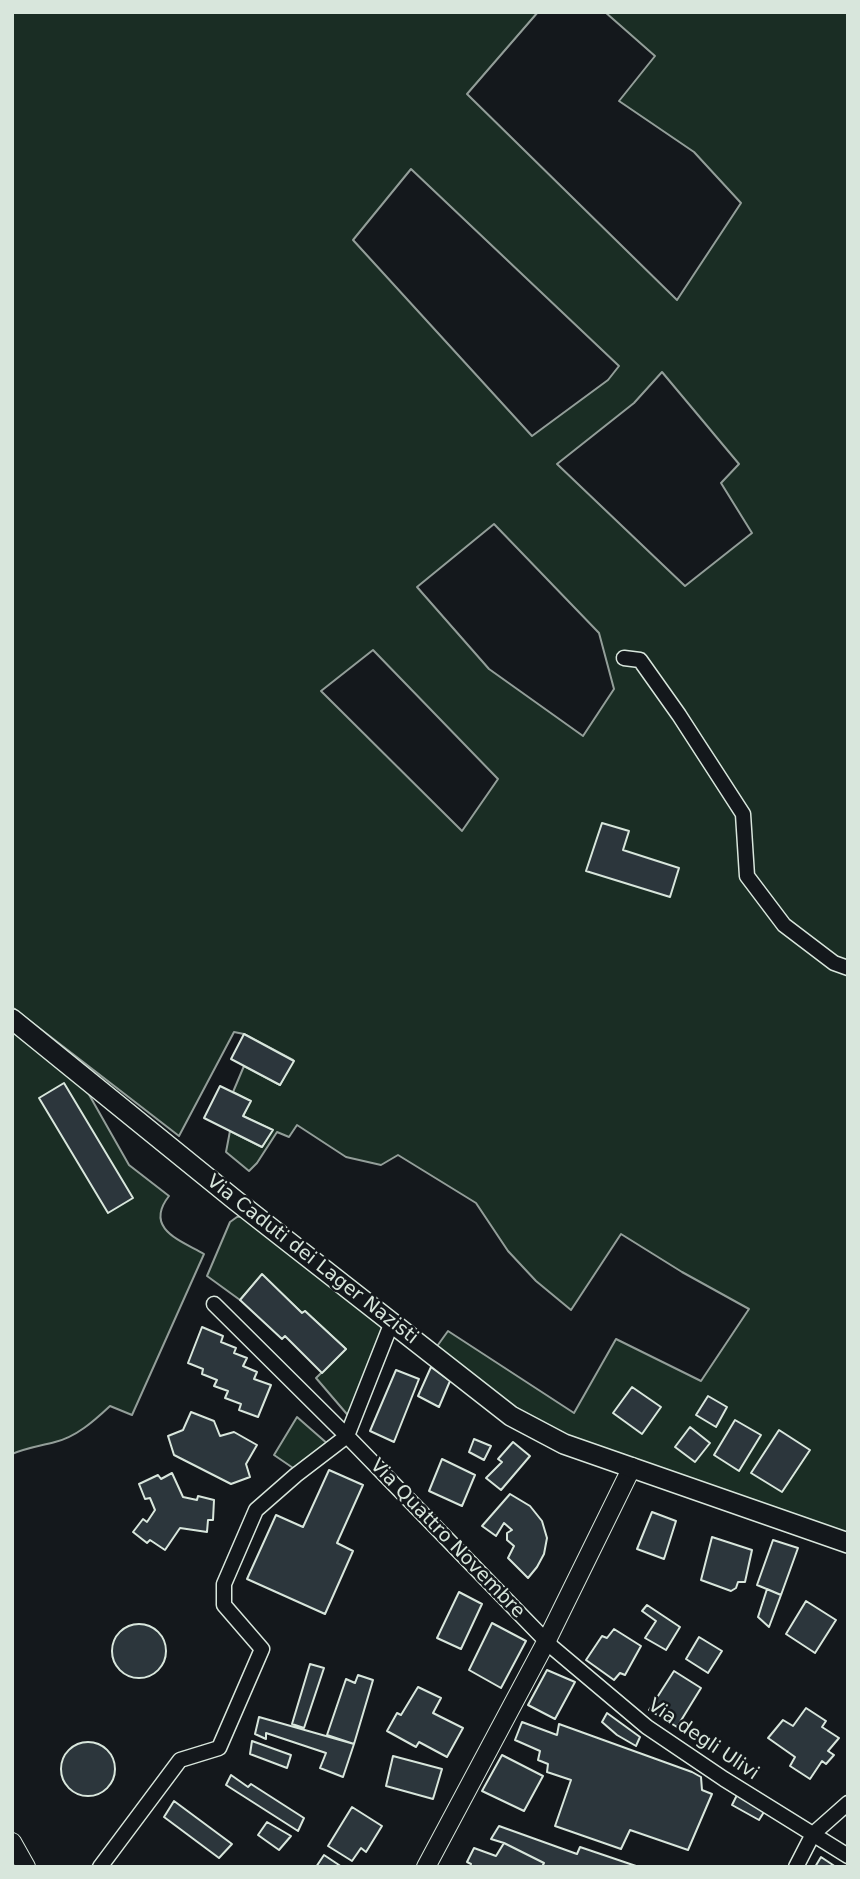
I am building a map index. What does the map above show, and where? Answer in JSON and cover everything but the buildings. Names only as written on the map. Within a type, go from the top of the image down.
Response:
[{"type":"main road","name":"Via Caduti dei Lager Nazisti","points":[[12,1019],[236,1200],[512,1416],[564,1444],[632,1467]]},
{"type":"main road","points":[[632,1467],[848,1543]]},
{"type":"street","points":[[624,658],[640,660],[743,814],[747,876],[784,925],[834,963],[848,968]]},
{"type":"street","name":"Via Quattro Novembre","points":[[214,1304],[348,1436],[546,1642]]},
{"type":"street","points":[[100,1867],[180,1760],[219,1748],[262,1649],[224,1605],[224,1584],[256,1510],[296,1475],[348,1436],[392,1322]]},
{"type":"street","points":[[426,1867],[546,1642],[632,1467]]},
{"type":"street","name":"Via degli Ulivi","points":[[546,1642],[647,1727],[723,1779],[848,1856]]},
{"type":"street","points":[[796,1867],[813,1834],[848,1803]]},
{"type":"street","points":[[12,1842],[26,1867]]},
{"type":"green space","points":[[12,12],[538,12],[467,94],[677,300],[741,203],[694,152],[619,101],[655,56],[605,12],[848,12],[848,1535],[564,1438],[512,1408],[435,1349],[448,1331],[574,1413],[616,1339],[701,1381],[749,1309],[621,1234],[571,1310],[536,1281],[508,1251],[476,1203],[398,1155],[381,1165],[346,1157],[297,1125],[289,1137],[277,1132],[249,1171],[226,1152],[230,1131],[262,1147],[272,1130],[243,1116],[250,1101],[233,1092],[244,1066],[280,1085],[293,1060],[244,1034],[234,1032],[179,1136],[12,1007]],"holes":[[[411,169],[619,366],[608,380],[532,436],[353,240]],[[662,372],[739,464],[721,483],[752,533],[685,586],[557,464],[634,403]],[[494,524],[599,633],[614,689],[583,736],[489,669],[417,587]],[[373,650],[498,779],[462,831],[321,691]]]},
{"type":"green space","points":[[12,1031],[87,1091],[129,1165],[169,1196],[162,1207],[160,1217],[168,1232],[204,1254],[132,1415],[110,1406],[91,1423],[70,1436],[12,1454]]},
{"type":"green space","points":[[244,1216],[383,1328],[352,1420],[316,1378],[346,1349],[262,1275],[240,1300],[207,1276],[230,1222]]},
{"type":"green space","points":[[297,1417],[329,1445],[296,1470],[274,1455]]}]
